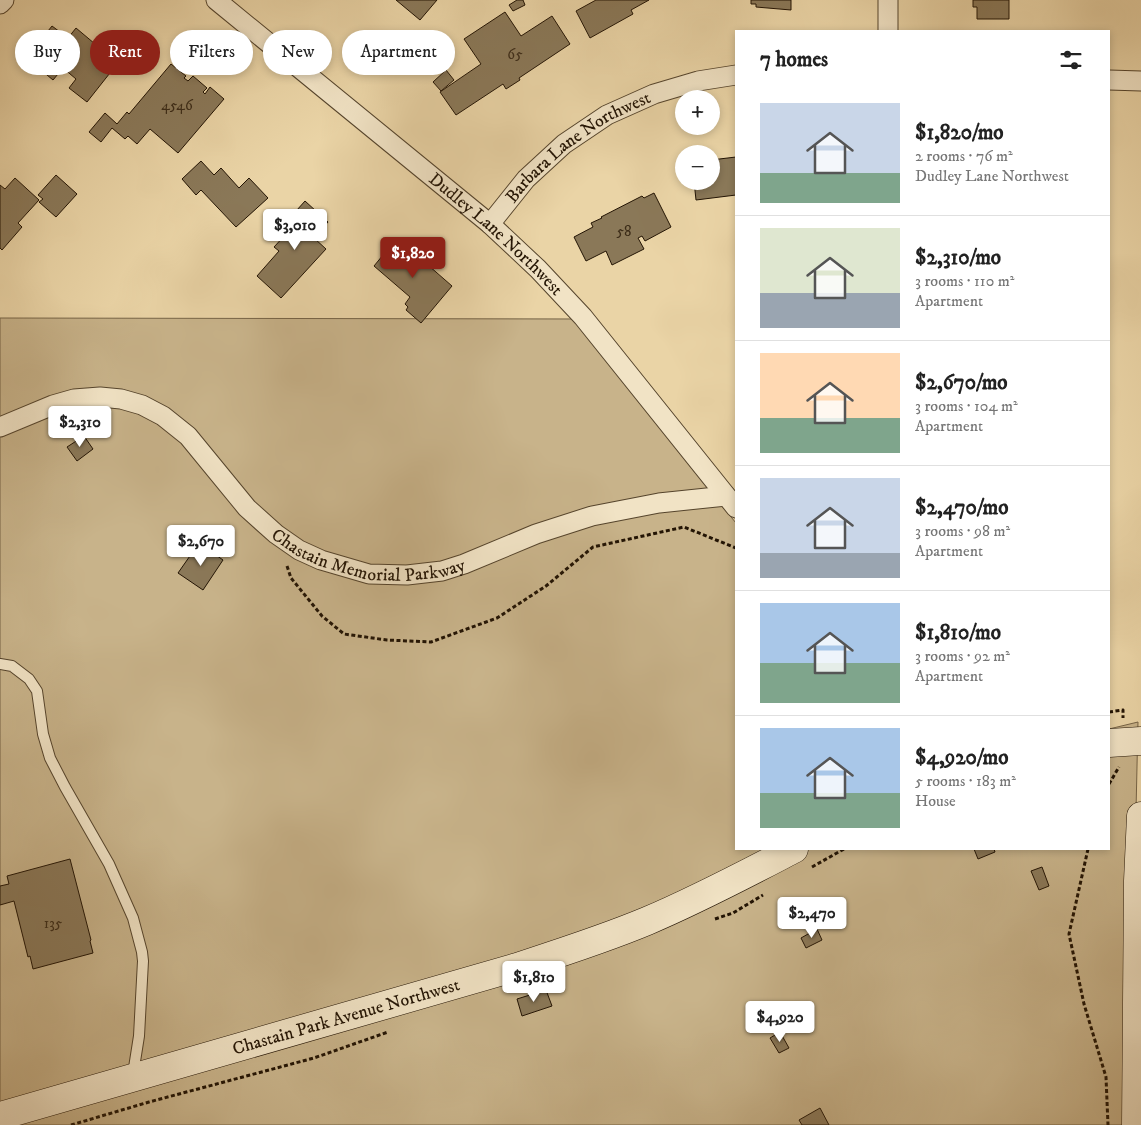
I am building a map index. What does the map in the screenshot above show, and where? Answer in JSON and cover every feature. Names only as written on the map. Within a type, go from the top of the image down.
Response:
[{"type":"street","points":[[0,4],[4,0]]},
{"type":"street","name":"Dudley Lane Northwest","points":[[216,0],[490,224],[538,269],[582,318],[731,502]]},
{"type":"street","points":[[888,0],[888,30]]},
{"type":"street","name":"Barbara Lane Northwest","points":[[490,224],[526,179],[564,144],[607,115],[654,94],[698,81],[735,76]]},
{"type":"street","points":[[1110,80],[1141,81]]},
{"type":"street","name":"Chastain Memorial Parkway","points":[[0,427],[74,399],[100,397],[121,399],[142,405],[163,416],[188,436],[247,508],[276,534],[299,550],[322,560],[369,574],[407,575],[442,571],[464,564],[536,534],[592,516],[659,502],[731,502]]},
{"type":"street","points":[[1110,743],[1141,741]]},
{"type":"street","points":[[1136,1125],[1138,881],[1141,816]]},
{"type":"street","name":"Chastain Park Avenue Northwest","points":[[0,1116],[517,967],[584,945],[645,922],[710,893],[792,850]]},
{"type":"lane","points":[[0,664],[12,666],[30,678],[37,691],[43,734],[50,758],[109,864],[133,918],[143,960],[139,1036],[132,1078]]},
{"type":"path","points":[[276,534],[291,578],[322,616],[344,634],[387,640],[431,642],[497,618],[546,586],[594,547],[684,527],[735,548]]},
{"type":"path","points":[[1088,850],[1069,934],[1084,1004],[1106,1077],[1108,1125]]},
{"type":"shaded area","points":[[0,318],[586,319],[735,522],[735,850],[1110,850],[1110,729],[1138,722],[1129,1125],[0,1125]]},
{"type":"building","points":[[396,0],[437,0],[420,20]]},
{"type":"building","points":[[517,0],[523,0],[525,5],[513,11],[509,5]]},
{"type":"building","points":[[596,0],[649,0],[631,10],[633,14],[590,38],[576,11]]},
{"type":"building","points":[[751,0],[791,0],[791,10],[756,7],[756,4],[751,4]]},
{"type":"building","points":[[973,0],[1009,0],[1009,19],[977,19],[977,7],[973,7]]},
{"type":"building","points":[[505,12],[521,36],[552,16],[570,44],[519,78],[520,80],[506,89],[503,84],[456,115],[440,92],[481,64],[464,39]]},
{"type":"building","points":[[52,26],[57,30],[49,30]]},
{"type":"building","points":[[80,31],[90,40],[90,75],[108,75],[87,102],[69,88],[76,79],[71,75],[80,75]]},
{"type":"building","points":[[170,65],[170,75],[185,75],[184,78],[188,81],[193,76],[207,88],[203,92],[205,94],[210,87],[224,99],[178,153],[150,129],[137,144],[128,136],[125,139],[112,128],[101,142],[89,132],[105,113],[117,124],[127,112],[129,114]]},
{"type":"building","points":[[47,75],[57,75],[53,80]]},
{"type":"building","points":[[441,75],[450,75],[454,80],[441,91],[433,82]]},
{"type":"building","points":[[735,157],[735,195],[696,200],[695,190],[720,190],[720,159]]},
{"type":"building","points":[[201,161],[214,175],[221,168],[239,188],[249,178],[268,198],[236,227],[201,190],[196,195],[182,179]]},
{"type":"building","points":[[56,175],[77,194],[56,217],[39,202],[43,199],[38,195]]},
{"type":"building","points":[[15,178],[39,200],[18,223],[22,227],[2,250],[0,248],[0,185],[5,189]]},
{"type":"building","points":[[654,193],[671,227],[645,241],[642,236],[638,238],[644,249],[612,265],[606,251],[586,261],[574,237],[593,227],[591,223],[601,217],[642,196],[644,198]]},
{"type":"building","points":[[305,201],[328,222],[314,238],[326,249],[281,298],[257,276],[279,251],[274,247],[287,233],[291,236],[298,229],[288,220]]},
{"type":"building","points":[[397,238],[452,286],[421,323],[406,310],[408,307],[405,304],[410,297],[374,266]]},
{"type":"building","points":[[84,436],[93,449],[77,461],[67,447]]},
{"type":"building","points":[[199,543],[223,560],[203,590],[178,573]]},
{"type":"building","points":[[974,850],[994,850],[995,852],[978,859]]},
{"type":"building","points":[[70,859],[93,953],[33,969],[30,956],[28,957],[14,901],[0,905],[0,886],[9,884],[7,876]]},
{"type":"building","points":[[1042,867],[1049,886],[1039,890],[1031,871]]},
{"type":"building","points":[[817,929],[822,940],[806,948],[801,938]]},
{"type":"building","points":[[546,990],[552,1006],[522,1016],[517,999]]},
{"type":"building","points":[[780,1032],[789,1048],[779,1053],[770,1038]]},
{"type":"building","points":[[820,1108],[829,1125],[802,1125],[799,1120]]}]
